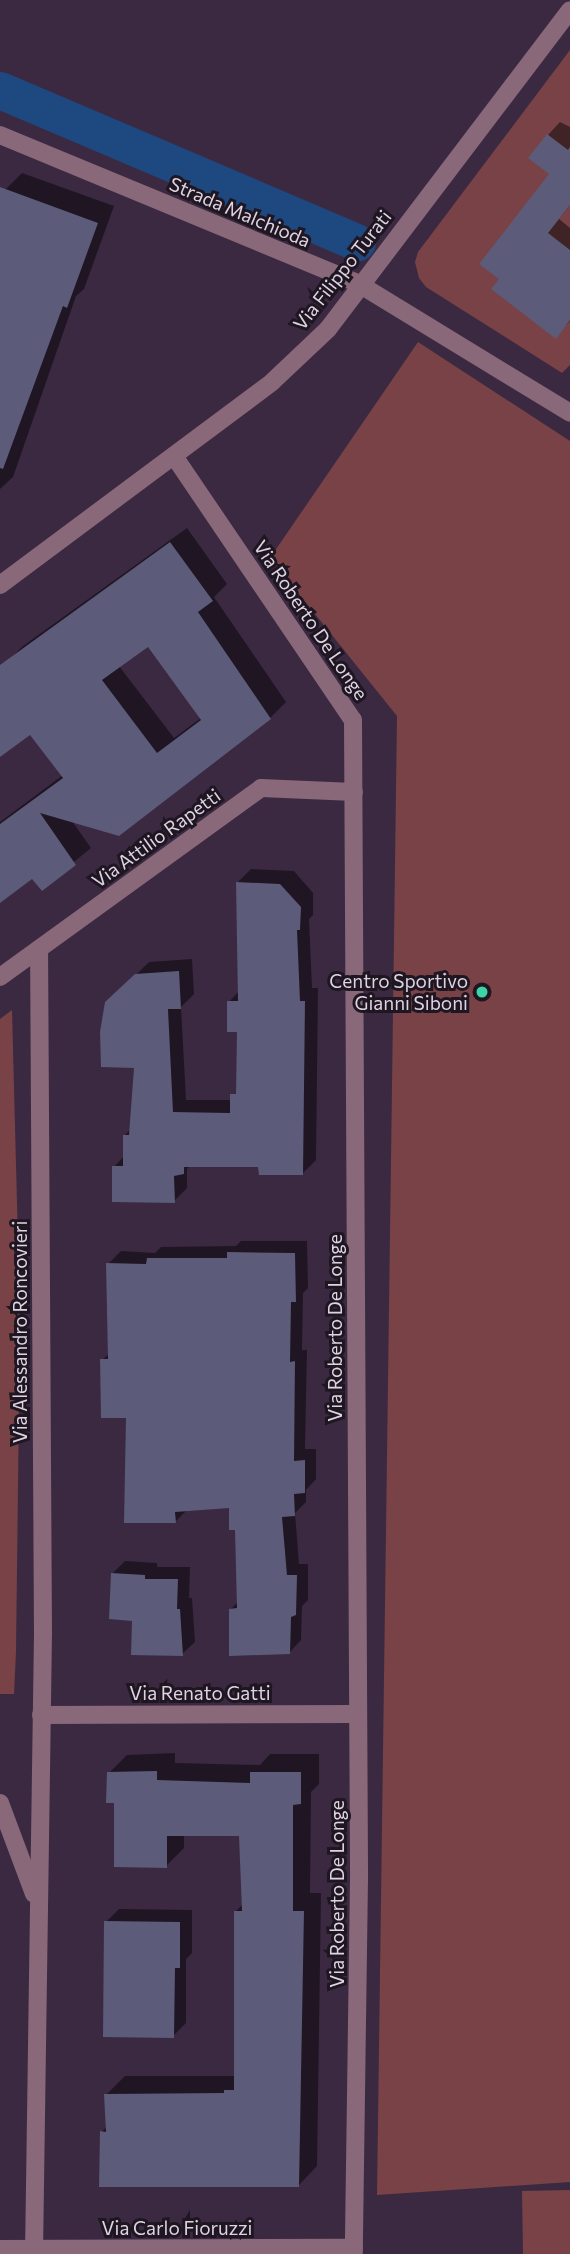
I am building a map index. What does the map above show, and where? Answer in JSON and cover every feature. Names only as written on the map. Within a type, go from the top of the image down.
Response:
[{"type":"street","name":"Via Filippo Turati","points":[[0,585],[272,382],[328,328],[570,10]]},
{"type":"street","name":"Strada Malchioda","points":[[0,135],[359,284],[568,408]]},
{"type":"street","name":"Via Roberto De Longe","points":[[174,456],[353,720],[358,1714],[354,2251]]},
{"type":"street","name":"Via Attilio Rapetti","points":[[0,977],[261,788],[354,792]]},
{"type":"street","name":"Via Alessandro Roncovieri","points":[[34,2252],[41,1715],[39,949]]},
{"type":"street","name":"Via Renato Gatti","points":[[41,1715],[358,1714]]},
{"type":"street","points":[[0,1803],[38,1904]]},
{"type":"street","name":"Via Carlo Fioruzzi","points":[[0,2249],[34,2252],[354,2251]]},
{"type":"shaded area","points":[[570,50],[570,365],[562,373],[426,287],[419,278],[415,262],[418,252]]},
{"type":"shaded area","name":"Centro Sportivo Gianni Siboni","points":[[418,342],[570,441],[570,2182],[377,2195],[397,716],[270,558]]},
{"type":"shaded area","points":[[12,1010],[20,1319],[16,1652],[14,1694],[0,1694],[0,1019]]},
{"type":"shaded area","points":[[570,2190],[570,2254],[523,2254],[522,2191]]},
{"type":"building","points":[[547,134],[568,150],[570,147],[570,205],[548,233],[570,250],[570,320],[556,339],[491,289],[499,279],[479,264],[549,174],[528,158]]},
{"type":"building","points":[[0,187],[98,223],[67,308],[63,306],[3,469],[0,468]]},
{"type":"building","points":[[170,542],[213,601],[198,612],[271,719],[119,836],[40,813],[76,865],[42,891],[32,879],[0,903],[0,824],[63,778],[30,735],[0,757],[0,665]],"holes":[[[148,647],[201,720],[157,753],[102,680]]]},
{"type":"building","points":[[236,882],[280,884],[301,907],[300,930],[297,930],[300,1001],[305,1001],[303,1175],[259,1175],[258,1167],[184,1167],[184,1174],[174,1176],[175,1203],[112,1202],[112,1166],[123,1166],[123,1135],[129,1135],[134,1068],[101,1067],[100,1032],[105,1002],[135,974],[179,971],[181,1009],[168,1009],[173,1112],[230,1113],[230,1094],[236,1094],[237,1032],[227,1032],[227,1001],[238,1001]]},
{"type":"building","points":[[227,1252],[295,1253],[296,1302],[291,1302],[290,1362],[295,1361],[294,1461],[305,1460],[305,1493],[294,1494],[295,1516],[282,1517],[287,1575],[297,1575],[296,1615],[291,1617],[290,1654],[229,1656],[229,1609],[237,1608],[235,1530],[229,1530],[229,1508],[175,1512],[176,1523],[124,1523],[126,1418],[101,1418],[100,1359],[108,1359],[106,1263],[146,1264],[147,1258],[227,1258]]},
{"type":"building","points":[[111,1573],[145,1575],[145,1579],[178,1579],[177,1609],[180,1609],[183,1656],[131,1655],[132,1621],[109,1619]]},
{"type":"building","points":[[157,1771],[157,1780],[250,1783],[250,1772],[301,1772],[301,1804],[293,1805],[293,1911],[304,1911],[299,2187],[99,2187],[100,2131],[106,2132],[104,2094],[224,2093],[224,2090],[234,2090],[234,1911],[242,1911],[239,1836],[167,1836],[167,1868],[114,1867],[114,1803],[106,1803],[107,1772]]},
{"type":"building","points":[[104,1921],[180,1922],[180,1968],[175,1968],[174,2038],[103,2037]]},
{"type":"waterway","points":[[0,90],[357,242]]},
{"type":"place","name":"Centro Sportivo Gianni Siboni","points":[[482,992]]}]
